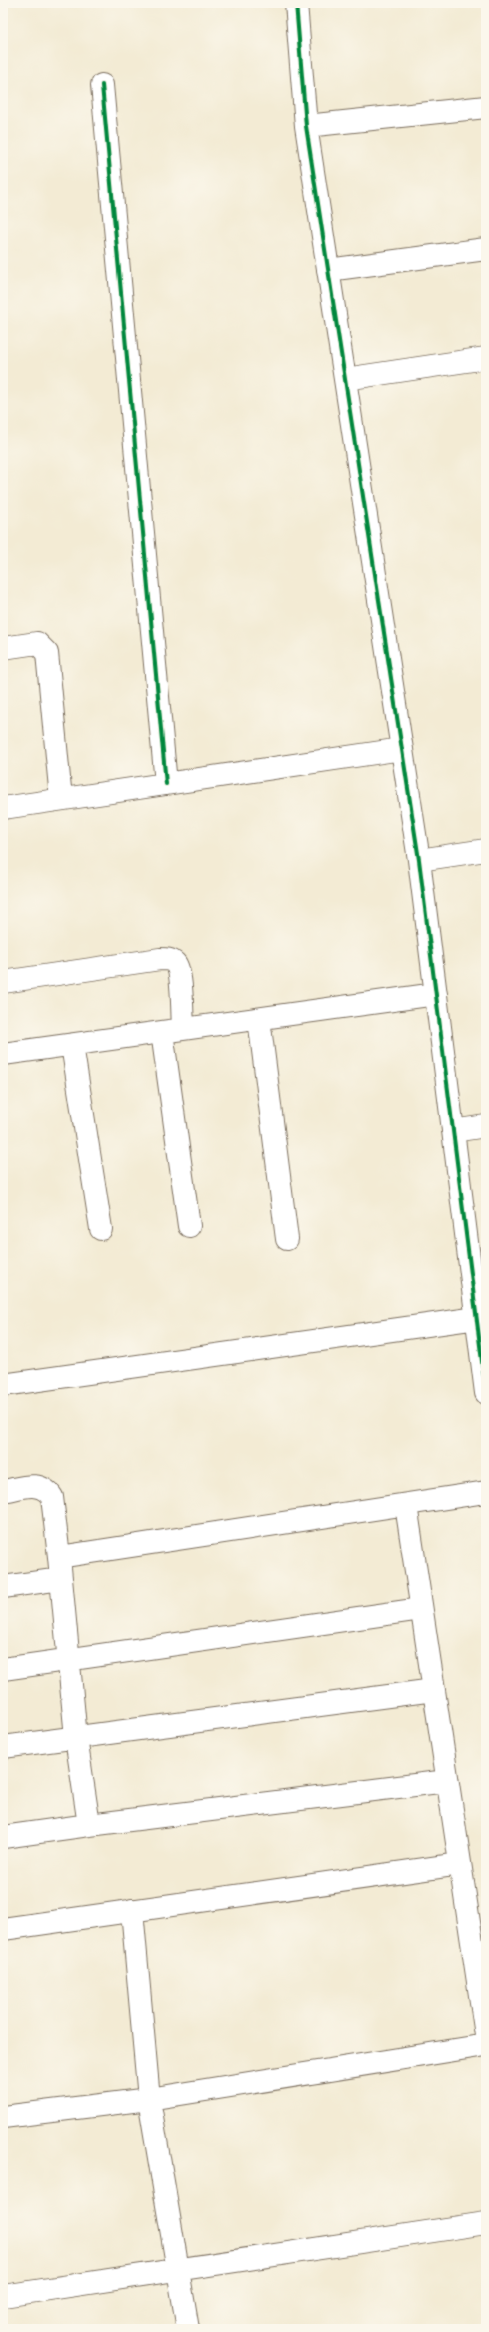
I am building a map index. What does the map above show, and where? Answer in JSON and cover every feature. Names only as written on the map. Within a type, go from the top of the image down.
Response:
[{"type":"street","points":[[296,3],[306,126],[419,860],[486,1393]]},
{"type":"street","points":[[102,84],[166,784]]},
{"type":"street","points":[[306,126],[486,107]]},
{"type":"street","points":[[328,270],[486,249]]},
{"type":"street","points":[[345,379],[486,358]]},
{"type":"street","points":[[3,648],[37,643],[47,653],[61,799]]},
{"type":"street","points":[[3,808],[402,749]]},
{"type":"street","points":[[419,860],[486,850]]},
{"type":"street","points":[[3,982],[160,959],[169,959],[176,964],[179,973],[172,1031],[188,1226]]},
{"type":"street","points":[[3,1054],[436,994]]},
{"type":"street","points":[[260,1019],[287,1239]]},
{"type":"street","points":[[72,1045],[101,1229]]},
{"type":"street","points":[[453,1131],[486,1126]]},
{"type":"street","points":[[3,1385],[477,1318]]},
{"type":"street","points":[[3,1491],[40,1486],[47,1489],[52,1497],[59,1557],[67,1660],[76,1738],[89,1824]]},
{"type":"street","points":[[59,1557],[486,1492]]},
{"type":"street","points":[[406,1505],[486,2035]]},
{"type":"street","points":[[3,1587],[61,1579]]},
{"type":"street","points":[[3,1669],[421,1609]]},
{"type":"street","points":[[3,1748],[434,1690]]},
{"type":"street","points":[[3,1838],[89,1824],[447,1781]]},
{"type":"street","points":[[3,1929],[460,1864]]},
{"type":"street","points":[[132,1910],[149,2099],[188,2329]]},
{"type":"street","points":[[3,2117],[149,2099],[486,2045]]},
{"type":"street","points":[[3,2296],[486,2223]]},
{"type":"cycle path","points":[[296,3],[306,126],[419,860],[486,1393]]},
{"type":"cycle path","points":[[102,85],[166,784]]}]
